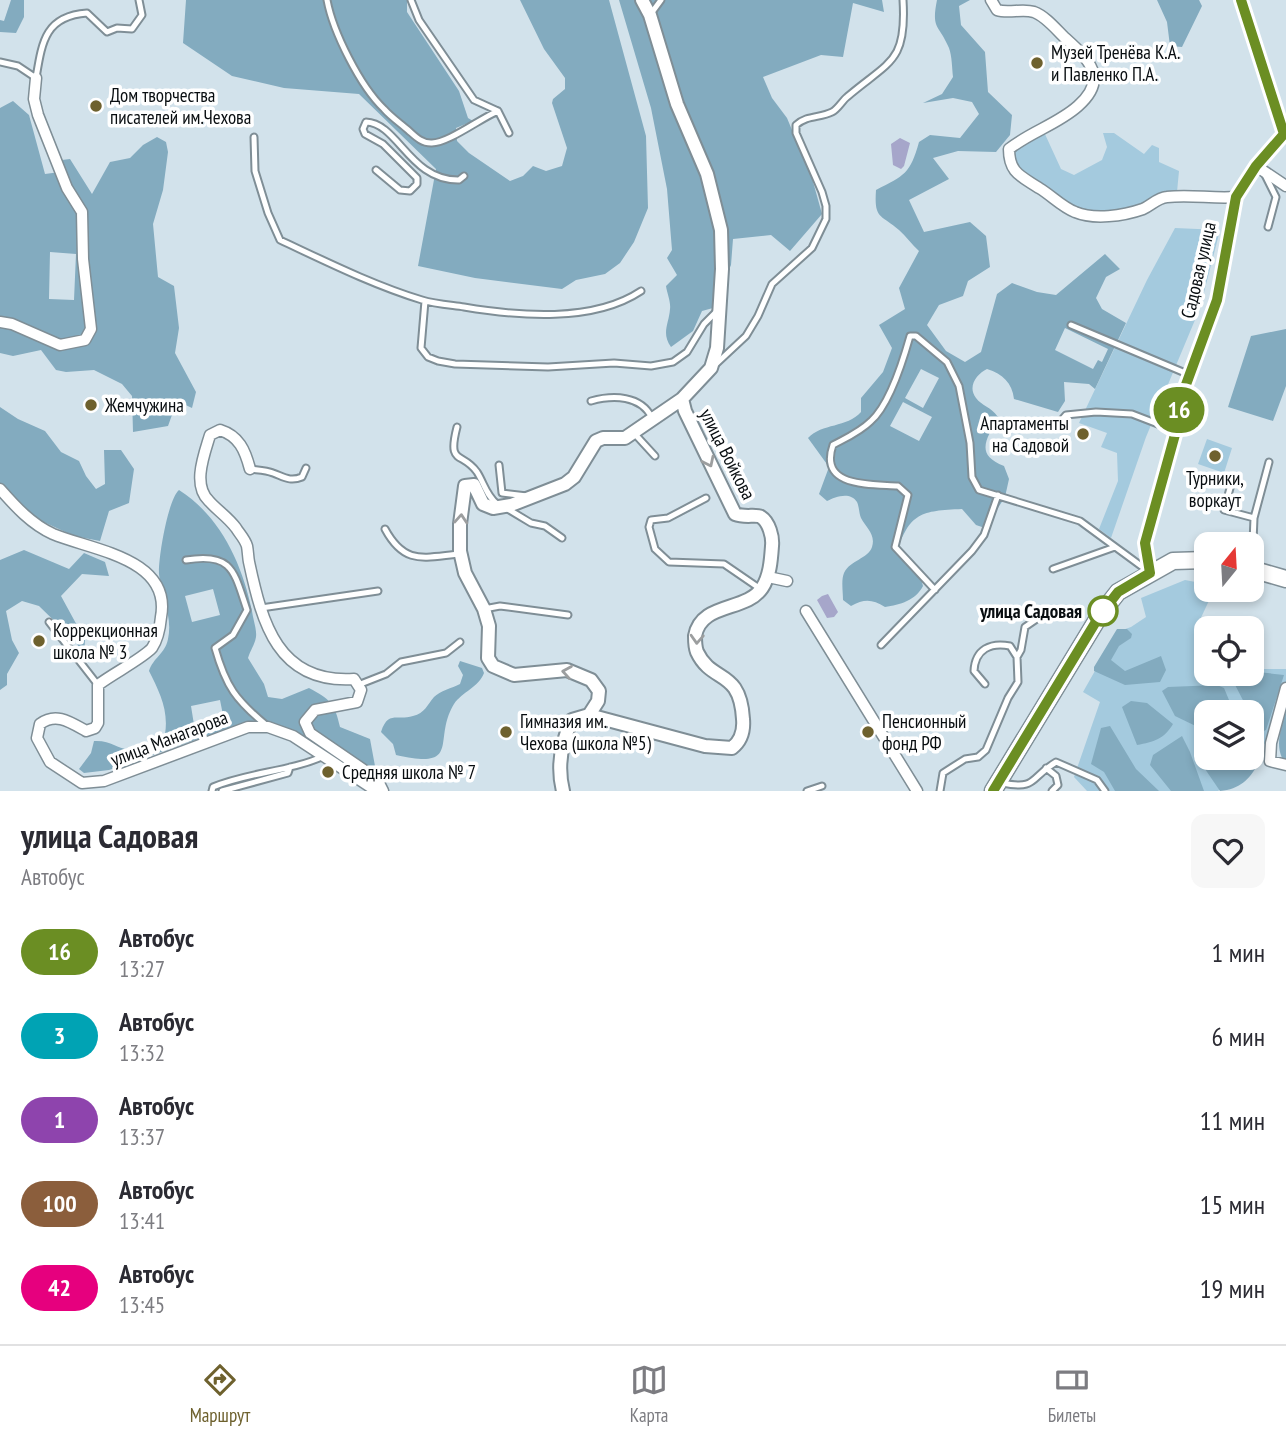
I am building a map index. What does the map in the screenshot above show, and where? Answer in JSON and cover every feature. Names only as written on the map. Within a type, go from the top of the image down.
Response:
[{"type":"main road","points":[[996,787],[1100,615],[1118,592],[1173,561],[1194,560]]},
{"type":"main road","points":[[1150,573],[1181,567],[1194,568]]},
{"type":"main road","points":[[1264,573],[1286,579]]},
{"type":"main road","points":[[1264,582],[1286,588]]},
{"type":"street","points":[[642,0],[650,15],[677,104],[707,174],[720,230],[721,308],[717,348],[711,368]]},
{"type":"street","points":[[991,0],[996,10],[1007,13],[1033,11],[1046,20],[1090,61],[1094,73],[1091,89],[1080,105],[1009,149],[1009,163],[1016,173],[1072,211],[1084,215],[1123,214],[1144,208],[1162,198],[1236,197]]},
{"type":"street","points":[[1241,0],[1285,133]]},
{"type":"street","points":[[0,322],[12,324],[60,345],[85,340],[91,329],[83,259],[82,212],[67,188],[38,115],[34,99],[36,78]]},
{"type":"street","name":"Садовая улица","points":[[1150,573],[1145,543],[1176,431],[1180,401],[1217,300],[1236,197],[1285,133]]},
{"type":"street","points":[[1259,168],[1285,184]]},
{"type":"street","name":"улица Войкова","points":[[711,368],[682,399],[684,411],[735,514],[746,518],[753,515],[761,517],[768,524],[773,541],[768,577],[761,590]]},
{"type":"street","points":[[589,715],[598,701],[599,691],[591,680],[567,670],[514,675],[493,666],[488,657],[489,626],[484,609],[465,573],[461,554],[460,524],[465,486],[474,485],[481,500],[488,507],[504,507],[556,489],[574,477],[596,441],[608,437],[623,439],[682,399]]},
{"type":"street","points":[[250,469],[245,450],[229,433],[220,430],[211,435],[203,461],[200,486],[206,499],[230,519],[247,544],[268,630],[285,657],[318,676],[333,681],[354,679],[358,685],[361,690],[357,702],[315,710],[305,722],[310,733],[377,779],[383,791]]},
{"type":"street","points":[[0,489],[21,513],[51,533],[120,555],[151,577],[159,589],[163,611],[158,635],[151,649],[98,685]]},
{"type":"street","points":[[768,577],[788,581]]},
{"type":"street","points":[[564,791],[559,774],[569,726],[572,720],[589,715],[705,746],[732,748],[736,745],[744,726],[742,700],[734,685],[696,651],[695,639],[701,620],[748,599],[761,590]]},
{"type":"street","points":[[806,611],[917,791]]},
{"type":"street","name":"улица Манагарова","points":[[98,685],[95,728],[86,731],[64,719],[48,718],[40,724],[37,738],[50,762],[82,783],[104,781],[247,727],[268,727]]},
{"type":"street","points":[[1286,688],[1271,743],[1270,761],[1286,765]]},
{"type":"street","points":[[268,727],[293,736],[373,791]]},
{"type":"lane","points":[[0,62],[18,66],[36,78],[42,46],[50,29],[60,18],[87,13],[107,32],[117,28],[132,29],[139,23],[142,15],[139,0]]},
{"type":"lane","points":[[327,0],[329,11],[363,81],[382,108],[422,142],[433,144],[445,140],[498,111]]},
{"type":"lane","points":[[411,0],[419,20],[474,100],[498,111],[509,133]]},
{"type":"lane","points":[[650,15],[661,0]]},
{"type":"lane","points":[[711,368],[746,336],[772,284],[812,248],[826,219],[826,206],[796,133],[796,125],[802,119],[833,112],[847,97],[880,73],[895,56],[902,41],[903,0]]},
{"type":"lane","points":[[376,170],[400,190],[410,191],[416,184],[412,173],[383,144],[365,134],[362,129],[366,122],[380,127],[419,166],[437,177],[459,180],[464,176]]},
{"type":"lane","points":[[1030,124],[1039,132]]},
{"type":"lane","points":[[254,138],[254,171],[280,240],[381,286],[425,302],[510,314],[551,315],[616,304],[640,291]]},
{"type":"lane","points":[[1259,168],[1276,197],[1268,227]]},
{"type":"lane","points":[[425,302],[421,348],[428,357],[455,364],[548,367],[614,363],[650,366],[673,362],[687,352],[704,324],[721,308]]},
{"type":"lane","points":[[1071,325],[1189,375]]},
{"type":"lane","points":[[935,590],[895,547],[908,495],[898,486],[849,483],[833,471],[828,457],[832,445],[873,420],[900,373],[910,336],[916,336],[947,362],[960,386],[970,443],[972,477],[979,490],[1080,521],[1150,573]]},
{"type":"lane","points":[[591,401],[613,397],[627,398],[645,406],[652,418]]},
{"type":"lane","points":[[1059,423],[1066,415],[1096,412],[1132,414],[1176,431]]},
{"type":"lane","points":[[457,428],[454,451],[460,460],[478,473],[490,498],[531,523],[545,526],[562,538]]},
{"type":"lane","points":[[633,432],[654,456]]},
{"type":"lane","points":[[1254,532],[1254,518],[1269,462]]},
{"type":"lane","points":[[499,465],[502,493],[527,495],[530,498]]},
{"type":"lane","points":[[250,469],[272,472],[285,479],[296,480],[302,477],[306,468]]},
{"type":"lane","points":[[1232,481],[1224,510],[1254,518]]},
{"type":"lane","points":[[881,645],[984,535],[998,495]]},
{"type":"lane","points":[[706,498],[668,518],[651,520],[649,527],[655,549],[669,562],[724,564],[761,590]]},
{"type":"lane","points":[[385,529],[393,543],[407,555],[416,558],[461,554]]},
{"type":"lane","points":[[1053,569],[1115,547]]},
{"type":"lane","points":[[186,560],[205,556],[221,561],[233,569],[247,610],[233,635],[215,648],[223,677],[242,705],[268,727]]},
{"type":"lane","points":[[261,608],[378,591]]},
{"type":"lane","points":[[484,609],[500,606],[568,615]]},
{"type":"lane","points":[[1017,657],[1025,627],[1044,614]]},
{"type":"lane","points":[[48,622],[98,685]]},
{"type":"lane","points":[[358,685],[386,674],[401,662],[446,653],[460,642]]},
{"type":"lane","points":[[940,791],[943,773],[965,759],[978,757],[986,750],[1008,698],[1018,682],[1017,657],[1010,646],[996,643],[980,652],[974,661],[974,671],[985,684]]},
{"type":"lane","points":[[212,791],[213,787],[227,781],[290,767],[324,756]]},
{"type":"lane","points":[[996,787],[1029,786],[1046,768],[1056,762],[1097,780],[1105,791]]},
{"type":"lane","points":[[222,791],[288,773],[290,767]]},
{"type":"lane","points":[[1046,768],[1056,776],[1058,785],[1052,791]]},
{"type":"lane","points":[[807,791],[822,786]]},
{"type":"shaded area","points":[[11,0],[24,0],[24,17],[16,33],[0,32],[0,20],[4,21]]},
{"type":"shaded area","points":[[186,0],[407,0],[407,12],[459,91],[468,118],[473,121],[456,128],[457,141],[469,153],[510,181],[523,176],[533,166],[546,171],[562,166],[567,148],[552,103],[565,89],[565,78],[544,49],[520,0],[609,0],[646,136],[648,208],[634,242],[620,263],[605,274],[576,280],[562,289],[475,278],[418,266],[436,169],[359,94],[284,88],[232,76],[183,43]]},
{"type":"shaded area","points":[[619,0],[882,0],[884,12],[853,3],[843,57],[821,55],[763,77],[772,98],[787,118],[812,178],[822,214],[790,251],[771,235],[733,239],[731,265],[713,308],[702,311],[693,331],[671,347],[666,333],[670,306],[666,286],[677,275],[667,258],[672,250],[667,189],[651,108]]},
{"type":"shaded area","points":[[937,0],[970,0],[959,6],[961,25],[985,52],[988,92],[1012,115],[1010,135],[996,152],[958,151],[933,158],[949,179],[909,200],[924,232],[970,222],[986,236],[990,267],[968,281],[963,296],[939,305],[927,325],[946,351],[965,362],[981,352],[997,294],[1012,283],[1037,292],[1056,295],[1105,254],[1120,269],[1106,277],[1096,298],[1102,309],[1126,323],[1095,389],[1089,384],[1064,382],[1065,401],[1058,412],[1014,399],[1009,384],[993,371],[987,369],[980,374],[974,381],[973,394],[998,417],[987,439],[986,451],[1004,466],[1009,479],[1005,497],[985,528],[976,525],[962,509],[936,511],[919,516],[906,530],[896,554],[921,579],[923,586],[920,591],[907,601],[891,606],[885,607],[868,601],[851,606],[843,600],[844,573],[850,565],[870,551],[873,538],[854,499],[842,496],[827,501],[819,494],[829,467],[808,438],[820,430],[849,421],[861,412],[861,398],[883,372],[892,348],[879,325],[905,309],[899,288],[919,251],[877,211],[876,190],[905,172],[913,161],[919,142],[930,135],[960,138],[979,114],[972,102],[953,98],[923,103],[942,94],[953,77],[950,51],[936,22]],"holes":[[[1065,328],[1108,349],[1102,362],[1098,360],[1093,369],[1055,350]],[[921,369],[939,378],[923,408],[905,398]],[[903,402],[932,417],[919,441],[890,426]]]},
{"type":"shaded area","points":[[1157,0],[1199,0],[1202,6],[1182,47],[1170,46],[1167,22]]},
{"type":"shaded area","points":[[13,101],[29,115],[45,174],[60,172],[62,160],[70,159],[92,194],[110,162],[130,158],[143,145],[157,137],[166,142],[168,152],[163,190],[153,224],[158,277],[174,286],[179,328],[175,353],[196,392],[192,408],[177,401],[168,426],[133,432],[132,396],[122,384],[94,370],[56,370],[41,350],[13,356],[0,353],[0,108]],"holes":[[[50,252],[76,254],[74,300],[49,299]]]},
{"type":"shaded area","points":[[1044,132],[1061,169],[1074,175],[1102,160],[1107,147],[1103,133],[1114,133],[1144,154],[1152,145],[1159,148],[1159,162],[1179,171],[1177,192],[1143,204],[1106,212],[1074,207],[1018,170],[1012,161],[1013,150]]},
{"type":"shaded area","points":[[900,138],[910,143],[901,169],[893,165],[891,144]]},
{"type":"shaded area","points":[[1175,228],[1220,230],[1200,308],[1146,437],[1111,538],[1099,529],[1118,481],[1117,453],[1101,447],[1107,433],[1079,423],[1147,280]]},
{"type":"shaded area","points":[[1286,329],[1286,386],[1273,421],[1228,407],[1251,336]]},
{"type":"shaded area","points":[[0,407],[18,419],[45,431],[61,452],[79,461],[96,489],[105,484],[104,450],[121,450],[134,469],[129,503],[109,511],[100,541],[74,536],[35,518],[0,485]]},
{"type":"shaded area","name":"Турники, воркаут","points":[[1207,439],[1232,448],[1224,473],[1198,464]]},
{"type":"shaded area","points":[[179,490],[206,513],[235,558],[248,593],[256,631],[248,658],[264,684],[268,697],[282,699],[309,688],[322,696],[334,707],[340,727],[370,739],[375,766],[373,774],[357,773],[336,755],[293,730],[270,722],[204,737],[109,770],[84,773],[79,769],[91,753],[94,741],[128,749],[165,734],[160,693],[149,671],[168,639],[169,622],[159,566],[162,543]],"holes":[[[213,589],[220,615],[192,622],[185,596]],[[220,700],[225,725],[195,731],[191,706]]]},
{"type":"shaded area","points":[[24,550],[69,569],[84,553],[105,562],[109,576],[82,574],[61,596],[85,640],[84,656],[76,642],[39,606],[22,601],[6,611],[12,640],[19,653],[7,674],[7,685],[0,690],[0,560]]},
{"type":"shaded area","points":[[1185,580],[1194,582],[1194,602],[1208,602],[1202,616],[1194,616],[1194,686],[1264,686],[1264,669],[1286,669],[1286,685],[1269,740],[1264,744],[1264,700],[1194,700],[1194,770],[1244,770],[1218,791],[1087,791],[1074,777],[1100,702],[1083,692],[1117,632],[1146,617],[1141,598]]},
{"type":"shaded area","points":[[828,594],[838,612],[834,617],[827,618],[817,600]]},
{"type":"shaded area","points":[[1117,629],[1127,629],[1132,634],[1131,638],[1119,646],[1111,660],[1125,671],[1161,656],[1166,670],[1160,682],[1125,685],[1094,671]]},
{"type":"shaded area","points":[[460,661],[482,668],[484,673],[454,704],[438,755],[417,759],[396,755],[393,744],[381,732],[384,725],[390,719],[420,713],[434,697],[460,684],[463,675],[458,666]]},
{"type":"shaded area","points":[[1264,673],[1284,675],[1266,730],[1264,731],[1264,700],[1243,700],[1236,686],[1264,686]]},
{"type":"shaded area","points":[[1219,686],[1224,688],[1229,700],[1194,700],[1194,725],[1175,716],[1162,691],[1168,687]]},
{"type":"shaded area","points":[[1131,701],[1147,703],[1173,724],[1158,739],[1137,745],[1122,707]]},
{"type":"shaded area","points":[[1286,711],[1286,760],[1282,758],[1279,746]]},
{"type":"shaded area","points":[[1110,726],[1136,769],[1159,791],[1115,791],[1104,772],[1091,764],[1101,728]]},
{"type":"shaded area","points":[[1182,736],[1204,791],[1171,791],[1150,765],[1153,755]]},
{"type":"shaded area","points":[[1206,770],[1254,770],[1243,783],[1220,791]]},
{"type":"bus line","name":"16","points":[[993,791],[1100,615],[1118,592],[1150,573],[1145,543],[1176,431],[1180,401],[1217,300],[1236,197],[1256,166],[1284,134],[1241,0]]},
{"type":"place","name":"Музей Тренёва К.А. и Павленко П.А.","points":[[1037,63]]},
{"type":"place","name":"Дом творчества писателей им.Чехова","points":[[96,106]]},
{"type":"place","name":"Жемчужина","points":[[91,405]]},
{"type":"place","name":"Апартаменты на Садовой","points":[[1083,434]]},
{"type":"place","name":"Турники, воркаут","points":[[1215,456]]},
{"type":"place","name":"улица Садовая","points":[[1103,611]]},
{"type":"place","name":"Коррекционная школа № 3","points":[[39,641]]},
{"type":"place","name":"Гимназия им. Чехова (школа №5)","points":[[506,732]]},
{"type":"place","name":"Пенсионный фонд РФ","points":[[868,732]]},
{"type":"place","name":"Средняя школа № 7","points":[[328,772]]}]
